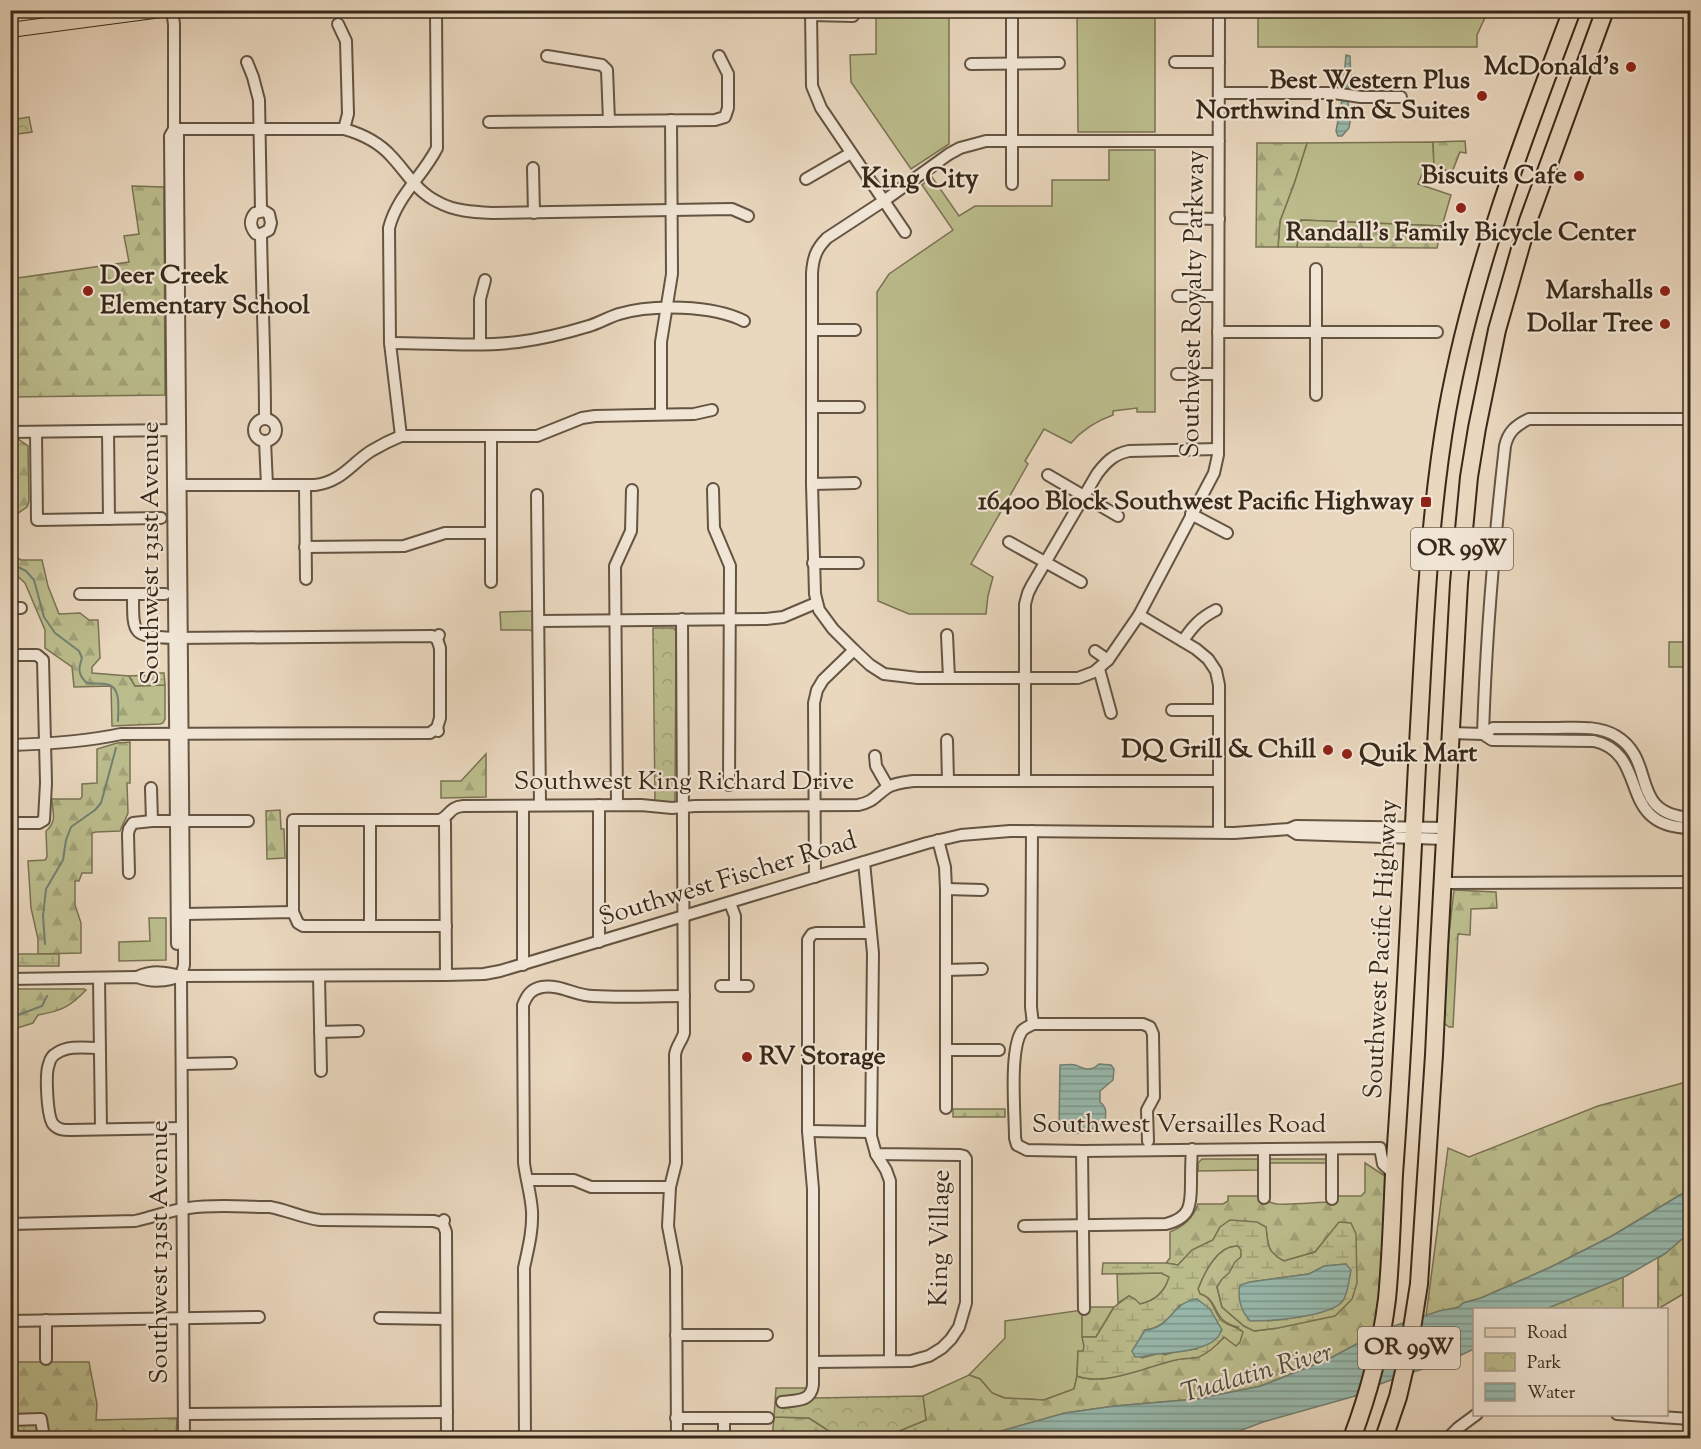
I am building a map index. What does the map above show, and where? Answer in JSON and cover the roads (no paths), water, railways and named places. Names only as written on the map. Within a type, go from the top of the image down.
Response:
[{"type":"highway","name":"Southwest Pacific Highway","points":[[1352,1438],[1377,1359],[1389,1269],[1431,535],[1438,473],[1452,387],[1467,318],[1488,245],[1519,152],[1572,10]]},
{"type":"highway","name":"OR 99W","points":[[1386,1435],[1400,1390],[1417,1301],[1434,1055],[1459,583],[1472,458],[1484,388],[1506,297],[1528,221],[1605,10]]},
{"type":"main road","points":[[10,30],[161,10]]},
{"type":"street","name":"Southwest 131st Avenue","points":[[172,10],[174,129],[178,135],[176,430],[179,734],[178,965],[182,976]]},
{"type":"street","points":[[401,436],[390,343],[389,228],[401,199],[437,148],[436,10]]},
{"type":"street","points":[[1012,10],[1012,184]]},
{"type":"street","name":"Southwest Royalty Parkway","points":[[816,603],[833,628],[870,665],[890,676],[918,678],[1078,678],[1099,669],[1108,660],[1139,615],[1214,473],[1217,461],[1219,10]]},
{"type":"street","points":[[853,16],[811,13],[813,92],[821,108],[905,232]]},
{"type":"street","points":[[338,24],[346,41],[348,114],[344,129]]},
{"type":"street","points":[[547,56],[602,65],[607,70],[609,121]]},
{"type":"street","points":[[489,122],[716,120],[725,117],[728,108],[728,74],[719,56]]},
{"type":"street","points":[[247,62],[259,100],[261,211]]},
{"type":"street","points":[[1175,62],[1219,62]]},
{"type":"street","points":[[971,64],[1059,63]]},
{"type":"street","points":[[1219,93],[1341,93],[1354,96],[1401,97]]},
{"type":"street","points":[[661,414],[661,342],[672,274],[671,120]]},
{"type":"street","points":[[174,129],[344,129],[365,136],[383,148],[413,183],[437,202],[464,211],[534,213],[732,208],[748,216]]},
{"type":"street","points":[[539,621],[766,619],[783,617],[816,603],[812,484],[812,273],[814,255],[827,238],[940,160],[960,148],[986,141],[1219,141]]},
{"type":"street","points":[[806,179],[852,153]]},
{"type":"street","points":[[533,168],[534,213]]},
{"type":"street","points":[[261,211],[269,214],[272,223],[269,230],[261,234],[256,234],[250,221],[255,213],[261,211]]},
{"type":"street","points":[[1176,218],[1219,219]]},
{"type":"street","points":[[261,234],[265,418],[275,423],[277,430],[273,438],[266,441],[267,485]]},
{"type":"street","points":[[1316,269],[1316,395]]},
{"type":"street","points":[[480,343],[480,299],[485,280]]},
{"type":"street","points":[[1178,296],[1218,296]]},
{"type":"street","points":[[390,343],[516,342],[544,338],[591,326],[618,315],[650,309],[718,311],[731,314],[744,321]]},
{"type":"street","points":[[812,330],[855,330]]},
{"type":"street","points":[[1218,332],[1437,332]]},
{"type":"street","points":[[1177,374],[1218,374]]},
{"type":"street","points":[[812,407],[859,407]]},
{"type":"street","points":[[177,485],[327,483],[338,478],[370,451],[401,436],[537,436],[582,418],[595,416],[694,414],[712,410]]},
{"type":"street","points":[[1484,734],[1494,539],[1507,438],[1517,425],[1529,419],[1690,419]]},
{"type":"street","points":[[10,432],[176,430]]},
{"type":"street","points":[[108,431],[109,519]]},
{"type":"street","points":[[36,432],[37,520],[161,518]]},
{"type":"street","points":[[491,436],[491,582]]},
{"type":"street","points":[[1025,781],[1025,604],[1028,593],[1084,496],[1104,464],[1119,453],[1142,450],[1218,449]]},
{"type":"street","points":[[1048,474],[1118,516]]},
{"type":"street","points":[[812,484],[855,483]]},
{"type":"street","points":[[305,485],[306,579]]},
{"type":"street","points":[[713,489],[714,528],[730,566],[729,785]]},
{"type":"street","points":[[616,805],[615,566],[631,531],[632,490]]},
{"type":"street","points":[[537,495],[540,806]]},
{"type":"street","points":[[1191,514],[1227,532]]},
{"type":"street","points":[[305,547],[404,546],[440,534],[491,533]]},
{"type":"street","points":[[1009,542],[1081,582]]},
{"type":"street","points":[[813,563],[858,563]]},
{"type":"street","points":[[80,594],[165,594]]},
{"type":"street","points":[[10,745],[93,740],[121,734],[430,733],[437,730],[440,718],[438,637],[178,638],[144,636],[136,630],[133,618],[133,594]]},
{"type":"street","points":[[1183,641],[1192,626],[1216,610]]},
{"type":"street","points":[[1139,615],[1196,649],[1208,659],[1216,671],[1219,685],[1219,832]]},
{"type":"street","points":[[677,1438],[676,1268],[668,1226],[670,1187],[676,1163],[675,1055],[684,1033],[682,619]]},
{"type":"street","points":[[947,635],[949,678]]},
{"type":"street","points":[[815,877],[814,703],[817,690],[823,680],[854,650]]},
{"type":"street","points":[[1095,651],[1108,660]]},
{"type":"street","points":[[10,655],[35,655],[43,660],[45,744],[44,820],[42,822],[10,823]]},
{"type":"street","points":[[1099,669],[1111,713]]},
{"type":"street","points":[[1172,710],[1219,710]]},
{"type":"street","points":[[1484,734],[1493,728],[1586,728],[1606,731],[1615,735],[1631,749],[1655,805],[1670,815],[1690,818]]},
{"type":"street","points":[[1451,733],[1484,734],[1492,740],[1604,743],[1620,755],[1640,801],[1652,817],[1670,826],[1690,828]]},
{"type":"street","points":[[947,740],[948,781]]},
{"type":"street","points":[[875,756],[876,766],[888,787]]},
{"type":"street","name":"Southwest King Richard Drive","points":[[293,912],[293,820],[440,820],[458,806],[616,805],[683,808],[865,804],[888,787],[913,781],[1219,780]]},
{"type":"street","points":[[151,788],[152,821]]},
{"type":"street","points":[[599,805],[600,942]]},
{"type":"street","points":[[523,806],[523,965]]},
{"type":"street","points":[[444,818],[446,975]]},
{"type":"street","points":[[370,820],[370,926]]},
{"type":"street","points":[[129,873],[129,829],[133,824],[152,821],[248,821]]},
{"type":"street","name":"Southwest 131st Avenue","points":[[179,821],[184,914],[182,976],[184,1438]]},
{"type":"street","name":"Southwest Fischer Road","points":[[10,979],[137,978],[148,972],[165,972],[182,976],[484,974],[523,965],[938,840],[987,832],[1219,832],[1289,829],[1297,834],[1445,834]]},
{"type":"street","points":[[1032,831],[1031,1014],[1033,1024],[1143,1024],[1150,1027],[1153,1034],[1154,1097],[1148,1110],[1148,1142]]},
{"type":"street","points":[[938,840],[945,867],[946,889],[946,1108]]},
{"type":"street","points":[[864,862],[873,953],[872,1123],[870,1132],[876,1154],[890,1181],[890,1361]]},
{"type":"street","points":[[1442,883],[1690,882]]},
{"type":"street","points":[[946,889],[982,890]]},
{"type":"street","points":[[730,903],[735,916],[735,986]]},
{"type":"street","points":[[184,914],[293,912],[298,923],[303,926],[446,926]]},
{"type":"street","points":[[782,1402],[805,1399],[811,1395],[813,1390],[813,1189],[808,1131],[807,945],[810,937],[816,933],[870,933]]},
{"type":"street","points":[[946,970],[982,969]]},
{"type":"street","points":[[319,976],[321,1071]]},
{"type":"street","points":[[99,978],[101,1129]]},
{"type":"street","points":[[721,987],[748,986]]},
{"type":"street","points":[[525,1438],[524,1268],[532,1219],[525,1163],[524,1005],[528,994],[548,987],[591,996],[684,996]]},
{"type":"street","name":"Southwest Versailles Road","points":[[1033,1024],[1022,1030],[1014,1058],[1015,1138],[1017,1145],[1027,1150],[1380,1148],[1383,1164],[1394,1174]]},
{"type":"street","points":[[320,1032],[358,1031]]},
{"type":"street","points":[[99,1048],[67,1049],[55,1054],[50,1061],[48,1067],[49,1114],[57,1128],[70,1130],[182,1128]]},
{"type":"street","points":[[946,1050],[999,1050]]},
{"type":"street","points":[[183,1064],[231,1063]]},
{"type":"street","points":[[808,1131],[870,1132]]},
{"type":"street","points":[[1024,1226],[1177,1222],[1187,1213],[1191,1204],[1192,1149]]},
{"type":"street","points":[[1264,1149],[1264,1198]]},
{"type":"street","points":[[1332,1149],[1332,1199]]},
{"type":"street","points":[[1082,1151],[1084,1309]]},
{"type":"street","name":"King Village","points":[[813,1362],[910,1361],[929,1356],[942,1348],[959,1327],[963,1316],[966,1303],[966,1159],[960,1155],[876,1154]]},
{"type":"street","points":[[528,1180],[574,1180],[591,1186],[670,1187]]},
{"type":"street","points":[[10,1224],[135,1221],[191,1207],[270,1207],[320,1220],[443,1222],[446,1232],[447,1438]]},
{"type":"street","points":[[10,1321],[259,1317]]},
{"type":"street","points":[[380,1318],[446,1318]]},
{"type":"street","points":[[46,1320],[46,1359]]},
{"type":"street","points":[[676,1335],[767,1335]]},
{"type":"street","points":[[185,1414],[447,1412]]},
{"type":"street","points":[[1448,1438],[1474,1416]]},
{"type":"street","points":[[1646,1416],[1690,1419]]},
{"type":"street","points":[[676,1418],[768,1418]]},
{"type":"street","points":[[724,1418],[724,1438]]},
{"type":"street","points":[[10,1420],[41,1419],[44,1438]]},
{"type":"water","points":[[1346,55],[1350,56],[1351,81],[1348,101],[1350,122],[1349,128],[1342,136],[1338,136],[1336,131],[1342,100]]},
{"type":"water","points":[[1099,1064],[1111,1065],[1114,1069],[1113,1080],[1100,1091],[1100,1102],[1106,1110],[1105,1122],[1082,1133],[1064,1131],[1059,1127],[1060,1065],[1073,1065],[1087,1069]]},
{"type":"water","name":"Tualatin River","points":[[1690,1189],[1690,1232],[1666,1253],[1626,1276],[1548,1308],[1473,1308],[1473,1349],[1444,1363],[1361,1391],[1355,1396],[1263,1422],[1221,1438],[976,1438],[1065,1413],[1197,1399],[1261,1386],[1329,1359],[1382,1330],[1481,1298],[1551,1267],[1612,1236]]},
{"type":"water","points":[[1346,1264],[1351,1270],[1347,1291],[1342,1302],[1335,1307],[1312,1315],[1250,1321],[1242,1309],[1239,1300],[1240,1285],[1309,1274],[1324,1266]]},
{"type":"water","points":[[1197,1299],[1210,1309],[1222,1330],[1217,1338],[1189,1350],[1135,1357],[1132,1351],[1145,1330],[1161,1325],[1182,1305]]},
{"type":"waterway","points":[[10,563],[26,571],[34,580],[44,617],[55,633],[79,651],[82,658],[80,672],[84,680],[87,683],[106,684],[115,689],[118,699],[118,721]]},
{"type":"waterway","points":[[45,944],[43,916],[46,889],[63,860],[71,827],[101,803],[116,748]]},
{"type":"waterway","points":[[10,1018],[42,1006],[47,996]]},
{"type":"place","name":"McDonald's","points":[[1631,67]]},
{"type":"place","name":"Best Western Plus Northwind Inn & Suites","points":[[1482,96]]},
{"type":"place","name":"Biscuits Cafe","points":[[1579,176]]},
{"type":"place","name":"Randall's Family Bicycle Center","points":[[1461,208]]},
{"type":"place","name":"Deer Creek Elementary School","points":[[88,291]]},
{"type":"place","name":"Marshalls","points":[[1665,291]]},
{"type":"place","name":"Dollar Tree","points":[[1665,324]]},
{"type":"place","name":"16400 Block Southwest Pacific Highway","points":[[1426,502]]},
{"type":"place","name":"DQ Grill & Chill","points":[[1328,750]]},
{"type":"place","name":"Quik Mart","points":[[1347,754]]},
{"type":"place","name":"RV Storage","points":[[747,1057]]},
{"type":"district","name":"King City","points":[[920,180]]}]
